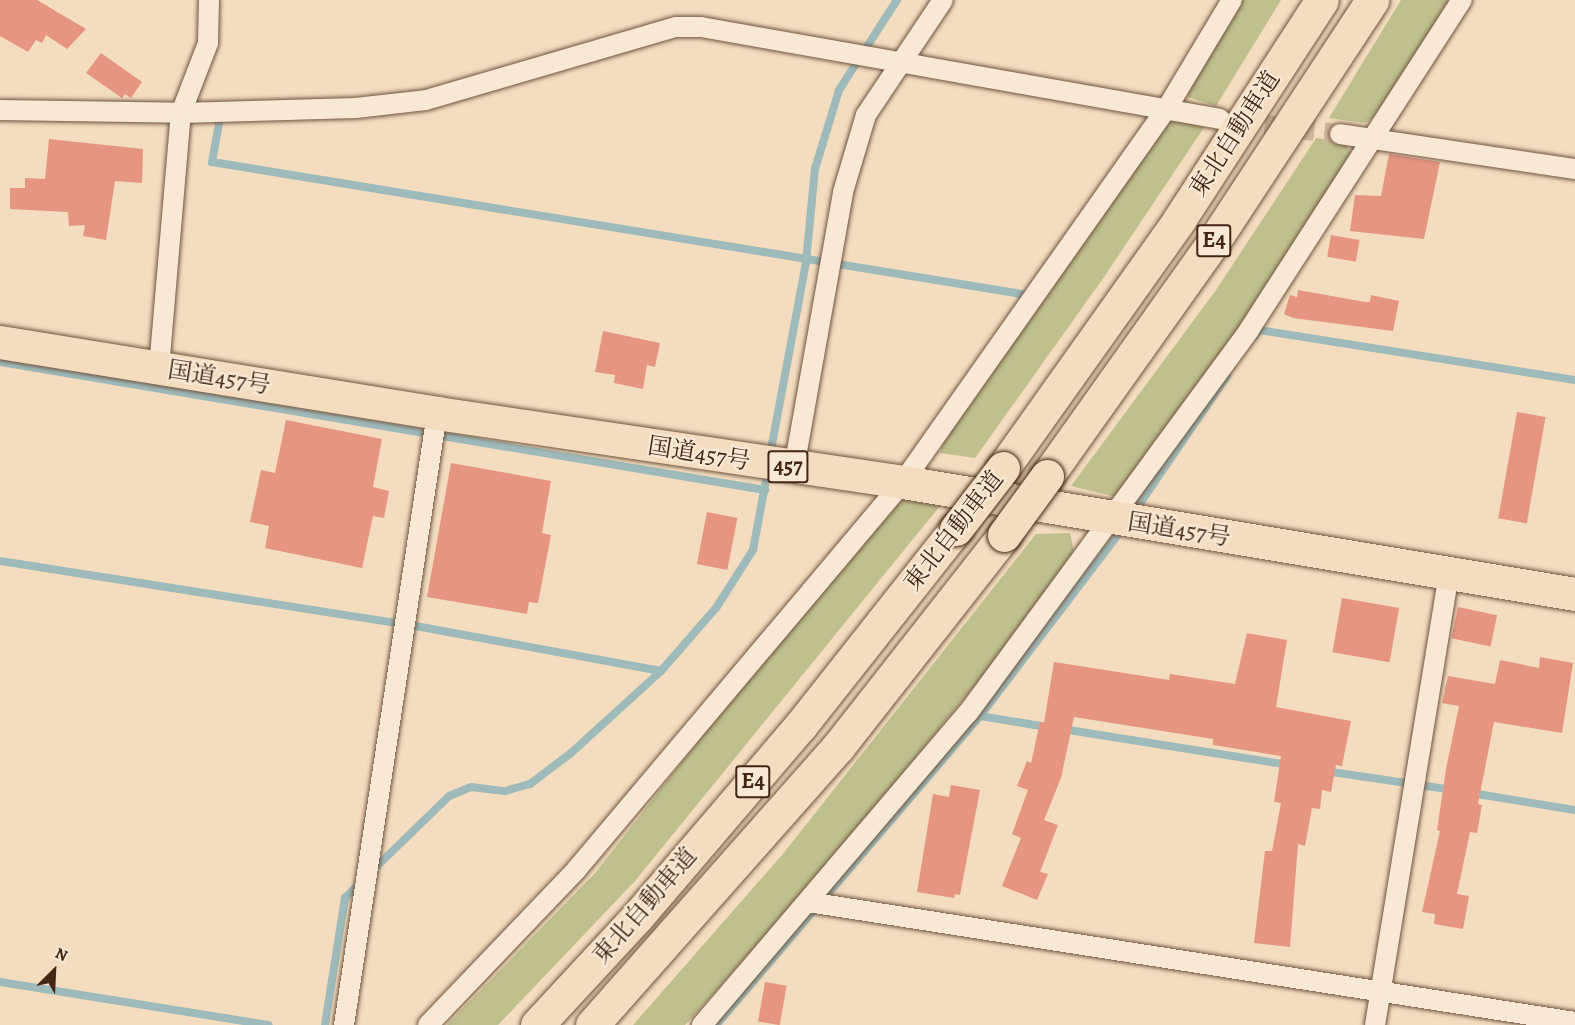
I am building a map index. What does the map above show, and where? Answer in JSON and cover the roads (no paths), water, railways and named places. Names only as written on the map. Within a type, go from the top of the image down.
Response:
[{"type":"highway","name":"東北自動車道","points":[[537,1025],[637,917],[801,725],[957,529],[1179,220],[1323,0]]},
{"type":"highway","name":"東北自動車道","points":[[592,1025],[838,747],[1004,535],[1212,244],[1372,0]]},
{"type":"highway","name":"国道457号","points":[[0,342],[436,414],[794,468],[903,482],[1110,519],[1575,594]]},
{"type":"street","points":[[159,368],[181,112],[208,43],[209,0]]},
{"type":"street","points":[[794,468],[843,192],[866,115],[943,0]]},
{"type":"street","points":[[428,1025],[576,870],[903,482],[1167,108],[1232,0]]},
{"type":"street","points":[[702,1025],[968,713],[1249,330],[1377,137],[1462,0]]},
{"type":"street","points":[[0,110],[181,112],[356,108],[426,100],[676,27],[701,27],[899,64],[1167,108],[1220,119]]},
{"type":"street","points":[[1340,134],[1377,137],[1575,169]]},
{"type":"street","points":[[344,1025],[436,414]]},
{"type":"street","points":[[1375,1025],[1449,574]]},
{"type":"street","points":[[808,902],[1575,1022]]},
{"type":"waterway","points":[[770,455],[806,262],[815,169],[839,90],[897,0]]},
{"type":"waterway","points":[[214,118],[220,118],[212,162],[1022,294]]},
{"type":"waterway","points":[[1254,337],[1259,330],[1575,380]]},
{"type":"waterway","points":[[0,362],[765,490]]},
{"type":"waterway","points":[[1134,512],[1227,376]]},
{"type":"waterway","points":[[372,871],[449,796],[471,787],[505,791],[530,784],[571,753],[661,671],[716,608],[753,550],[768,469]]},
{"type":"waterway","points":[[716,1025],[980,716],[1124,527]]},
{"type":"waterway","points":[[0,561],[421,627],[661,671]]},
{"type":"waterway","points":[[980,716],[1047,727]]},
{"type":"waterway","points":[[1062,729],[1290,765]]},
{"type":"waterway","points":[[1325,771],[1453,790]]},
{"type":"waterway","points":[[1471,793],[1575,810]]},
{"type":"waterway","points":[[325,1025],[345,898],[361,882]]},
{"type":"waterway","points":[[0,982],[269,1025]]},
{"type":"tunnel","points":[[1235,121],[1340,134]]}]
